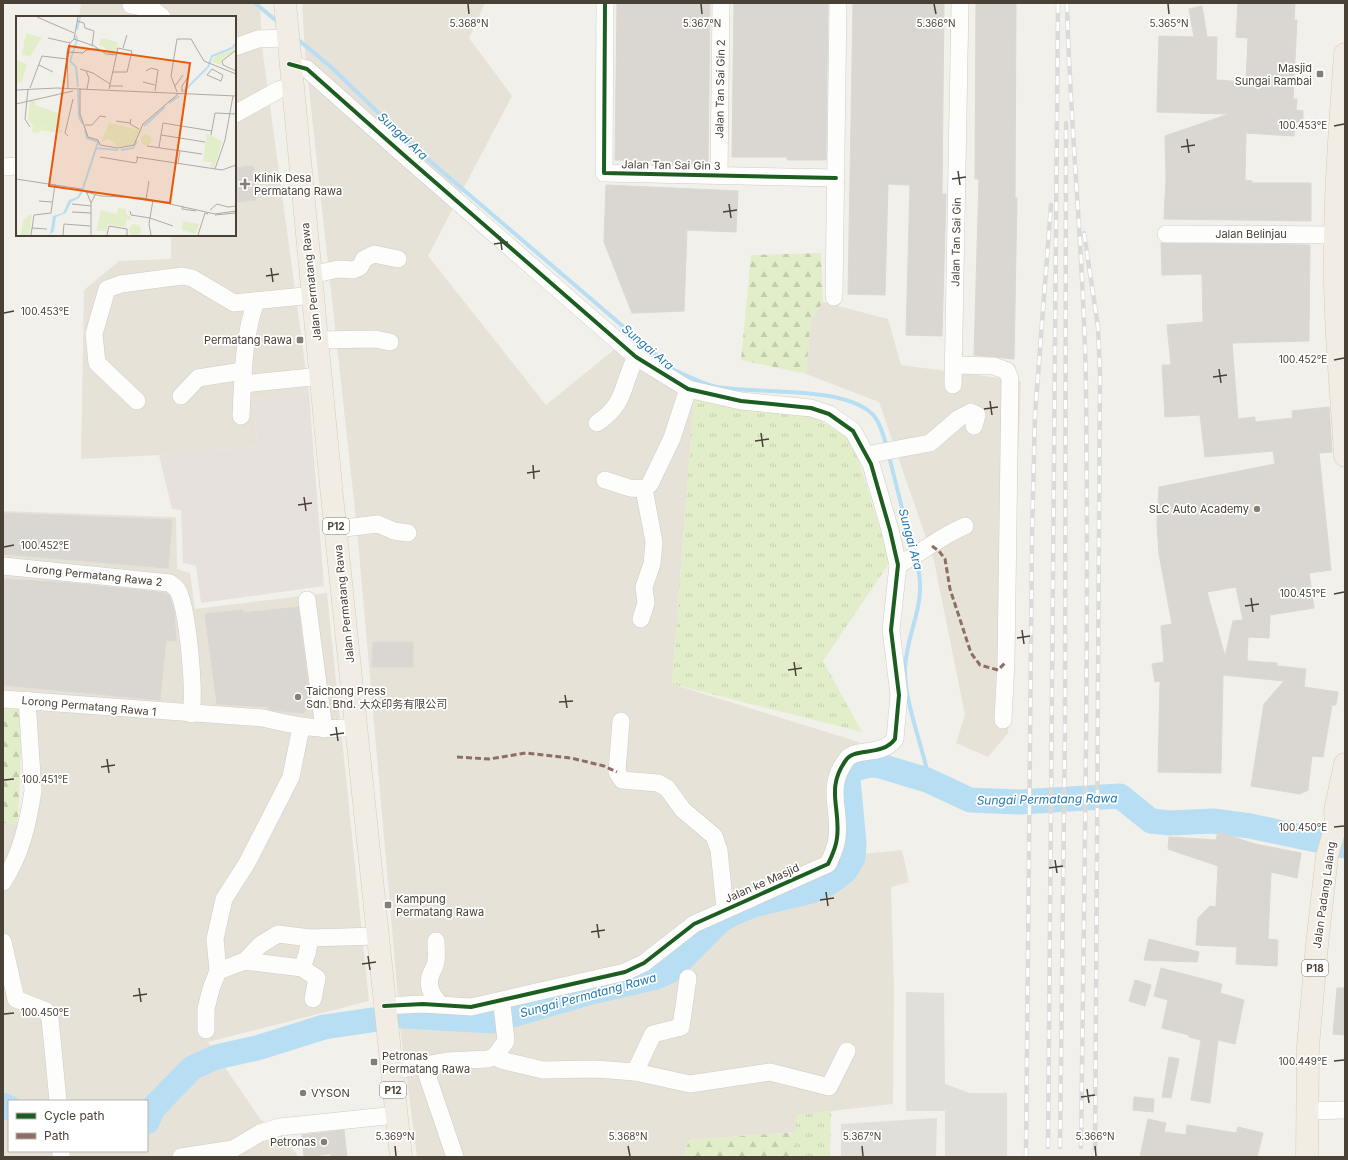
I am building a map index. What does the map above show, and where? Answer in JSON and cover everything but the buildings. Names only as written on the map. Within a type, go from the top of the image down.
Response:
[{"type":"main road","name":"Jalan Permatang Rawa","points":[[284,3],[291,86],[377,936],[401,1157]]},
{"type":"main road","points":[[1345,54],[1341,168],[1336,235],[1336,317],[1342,363],[1345,456]]},
{"type":"main road","name":"Jalan Padang Lalang","points":[[1307,1157],[1309,1038],[1317,945],[1328,856],[1338,823],[1335,811],[1345,764]]},
{"type":"street","name":"Jalan Tan Sai Gin 3","points":[[605,3],[604,173],[836,178]]},
{"type":"street","name":"Jalan Tan Sai Gin 2","points":[[719,175],[721,3]]},
{"type":"street","points":[[834,297],[838,3]]},
{"type":"street","name":"Jalan Tan Sai Gin","points":[[953,385],[960,3]]},
{"type":"street","points":[[131,5],[152,9],[161,16]]},
{"type":"street","points":[[236,47],[258,39],[287,38]]},
{"type":"street","name":"Jalan ke Masjid","points":[[289,64],[307,69],[636,357],[688,389],[741,401],[811,408],[829,414],[852,431],[868,454],[890,530],[902,563],[891,630],[899,695],[895,739],[885,749],[854,755],[846,759],[834,783],[837,837],[828,864],[694,924],[644,963],[626,972],[501,1004],[471,1008],[442,1005],[385,1014]]},
{"type":"street","points":[[236,113],[278,90],[291,86]]},
{"type":"street","points":[[3,167],[16,166]]},
{"type":"street","name":"Jalan Belinjau","points":[[1166,234],[1336,235]]},
{"type":"street","points":[[138,400],[97,363],[94,334],[107,289],[121,284],[182,276],[192,278],[234,303],[256,301],[312,285],[338,269],[353,270],[360,267],[364,259],[374,254],[398,259]]},
{"type":"street","points":[[241,416],[243,377],[250,319],[256,301]]},
{"type":"street","points":[[317,340],[375,339],[390,342]]},
{"type":"street","points":[[597,423],[616,407],[622,396],[636,357]]},
{"type":"street","points":[[954,365],[994,366],[1007,371],[1010,379],[1006,662],[1003,720]]},
{"type":"street","points":[[181,396],[198,378],[236,372],[243,377],[321,376]]},
{"type":"street","points":[[605,480],[630,488],[644,489],[650,484],[672,438],[688,389]]},
{"type":"street","points":[[868,454],[930,443],[959,418],[971,412],[977,415],[974,426]]},
{"type":"street","points":[[642,619],[646,603],[644,587],[652,564],[654,542],[644,489]]},
{"type":"street","points":[[336,529],[378,524],[394,531],[408,533]]},
{"type":"street","points":[[902,563],[951,532],[965,526]]},
{"type":"street","name":"Lorong Permatang Rawa 2","points":[[3,566],[170,583],[177,588],[182,602],[192,673],[193,703],[183,713]]},
{"type":"street","points":[[307,600],[324,729]]},
{"type":"street","name":"Lorong Permatang Rawa 1","points":[[3,699],[263,718],[301,727],[324,729],[356,727]]},
{"type":"street","points":[[3,882],[20,850],[31,804],[32,791],[27,700]]},
{"type":"street","points":[[621,721],[617,772],[618,776],[622,780],[658,783],[667,788],[684,810],[714,836],[719,850],[725,909]]},
{"type":"street","points":[[206,1030],[206,1009],[210,989],[218,971],[215,939],[224,899],[247,862],[291,777],[301,727]]},
{"type":"street","points":[[218,971],[245,961],[260,945],[278,934],[310,938],[377,936]]},
{"type":"street","points":[[302,968],[307,954],[310,938]]},
{"type":"street","points":[[436,941],[436,959],[430,976],[430,990],[434,998],[442,1005]]},
{"type":"street","points":[[3,942],[16,999],[46,1011],[50,1018],[58,1100]]},
{"type":"street","points":[[245,961],[302,968],[317,978],[313,1000]]},
{"type":"street","points":[[635,1072],[653,1034],[681,1027],[688,978]]},
{"type":"street","points":[[392,1071],[447,1061],[488,1059],[495,1056],[506,1041],[505,1023],[501,1004]]},
{"type":"street","points":[[495,1056],[501,1060],[543,1070],[595,1069],[635,1072],[690,1084],[770,1072],[828,1086],[847,1051]]},
{"type":"street","points":[[424,1066],[455,1157]]},
{"type":"street","points":[[1308,1111],[1345,1110]]},
{"type":"street","points":[[181,1157],[233,1149],[260,1133],[280,1127],[396,1115]]},
{"type":"shaded area","name":"Permatang Rawa","points":[[81,3],[260,3],[262,47],[309,393],[254,400],[257,446],[159,455],[81,459],[84,290],[119,261],[171,259],[171,236],[236,236],[236,16],[79,16]]},
{"type":"shaded area","points":[[302,3],[485,3],[469,38],[512,96],[428,256],[546,405],[621,344],[695,385],[672,684],[859,742],[843,774],[844,843],[840,861],[829,874],[813,882],[751,902],[722,914],[670,964],[655,971],[632,977],[399,1009],[357,529],[305,53]]},
{"type":"shaded area","points":[[823,302],[888,319],[901,365],[1021,381],[1008,733],[988,757],[956,743],[965,715],[934,561],[879,402],[806,374],[811,319]]},
{"type":"shaded area","points":[[309,393],[324,586],[201,603],[196,566],[183,563],[181,510],[172,509],[159,455],[257,446],[254,400]]},
{"type":"shaded area","points":[[3,511],[176,517],[177,569],[190,573],[195,609],[327,593],[369,1001],[208,1042],[260,1119],[280,1134],[299,1157],[3,1157],[3,823],[27,825],[35,707],[3,705]]},
{"type":"shaded area","points":[[902,850],[909,882],[891,887],[894,989],[893,1104],[796,1115],[796,1132],[689,1140],[684,1157],[417,1157],[400,1027],[491,1026],[661,982],[695,963],[714,937],[736,916],[825,892],[844,877],[862,854]]},
{"type":"shaded area","points":[[906,992],[944,993],[945,1084],[970,1093],[1007,1093],[1007,1157],[945,1157],[945,1111],[906,1111]]},
{"type":"shaded area","points":[[937,1118],[936,1157],[841,1157],[841,1124]]},
{"type":"green space","points":[[821,253],[823,302],[811,319],[806,374],[741,360],[751,255]]},
{"type":"green space","points":[[695,385],[812,415],[853,441],[890,562],[823,661],[862,732],[672,684]]},
{"type":"green space","points":[[3,705],[23,706],[18,824],[3,823]]},
{"type":"green space","points":[[831,1111],[830,1157],[795,1157],[796,1115]]},
{"type":"green space","points":[[796,1132],[795,1157],[684,1157],[689,1140]]},
{"type":"waterway","name":"Sungai Ara","points":[[255,3],[279,23]]},
{"type":"waterway","name":"Sungai Ara","points":[[295,37],[331,67],[417,150],[674,370],[711,386],[734,389],[797,392],[839,398],[856,404],[870,412],[876,419],[881,428],[887,447]]},
{"type":"waterway","name":"Sungai Ara","points":[[889,456],[913,552]]},
{"type":"waterway","name":"Sungai Ara","points":[[916,560],[920,589],[919,603],[909,640],[905,680],[910,706],[927,770],[927,780]]},
{"type":"waterway","name":"Sungai Permatang Rawa","points":[[403,1016],[492,1021],[591,992],[656,977],[670,971],[721,920],[753,905],[811,891],[829,883],[845,871],[853,858],[854,843],[848,780],[850,772],[860,767],[877,765],[927,780],[970,800],[1020,802],[1120,796],[1151,821],[1170,823],[1213,821],[1250,826],[1345,846]]},
{"type":"waterway","name":"Sungai Permatang Rawa","points":[[148,1120],[153,1108],[192,1068],[216,1057],[257,1048],[324,1027],[372,1020]]},
{"type":"waterway","name":"Sungai Permatang Rawa","points":[[3,1105],[8,1108]]},
{"type":"railway","points":[[1048,1147],[1058,3]]},
{"type":"railway","points":[[1067,3],[1071,101],[1083,296],[1086,394],[1087,676],[1081,1147]]},
{"type":"railway","points":[[1060,1147],[1065,726],[1066,123]]},
{"type":"railway","points":[[1026,1157],[1032,537],[1035,415],[1051,205]]},
{"type":"railway","points":[[1084,233],[1098,327],[1100,373],[1095,1157]]},
{"type":"marked path","points":[[932,546],[939,551],[945,559],[950,589],[971,653],[980,665],[998,670],[1006,662]]},
{"type":"marked path","points":[[457,757],[489,759],[526,753],[571,758],[604,766],[617,772]]},
{"type":"cycle path","points":[[605,3],[604,173],[836,178]]},
{"type":"cycle path","points":[[289,64],[307,69],[636,357],[688,389],[741,401],[811,408],[829,414],[853,431],[871,464],[890,530],[898,565],[891,630],[899,695],[895,739],[883,748],[850,756],[840,770],[836,780],[835,790],[838,827],[837,838],[834,851],[828,864],[694,924],[644,963],[625,972],[471,1007],[423,1004],[384,1006]]},
{"type":"place","name":"Masjid Sungai Rambai","points":[[1320,74]]},
{"type":"place","name":"Klinik Desa Permatang Rawa","points":[[245,184]]},
{"type":"place","name":"Permatang Rawa","points":[[300,340]]},
{"type":"place","name":"SLC Auto Academy","points":[[1257,509]]},
{"type":"place","name":"Taichong Press Sdn. Bhd. 大众印务有限公司","points":[[298,697]]},
{"type":"place","name":"Kampung Permatang Rawa","points":[[388,905]]},
{"type":"place","name":"Petronas Permatang Rawa","points":[[374,1062]]},
{"type":"place","name":"VYSON","points":[[303,1093]]},
{"type":"place","name":"Petronas","points":[[324,1142]]}]
